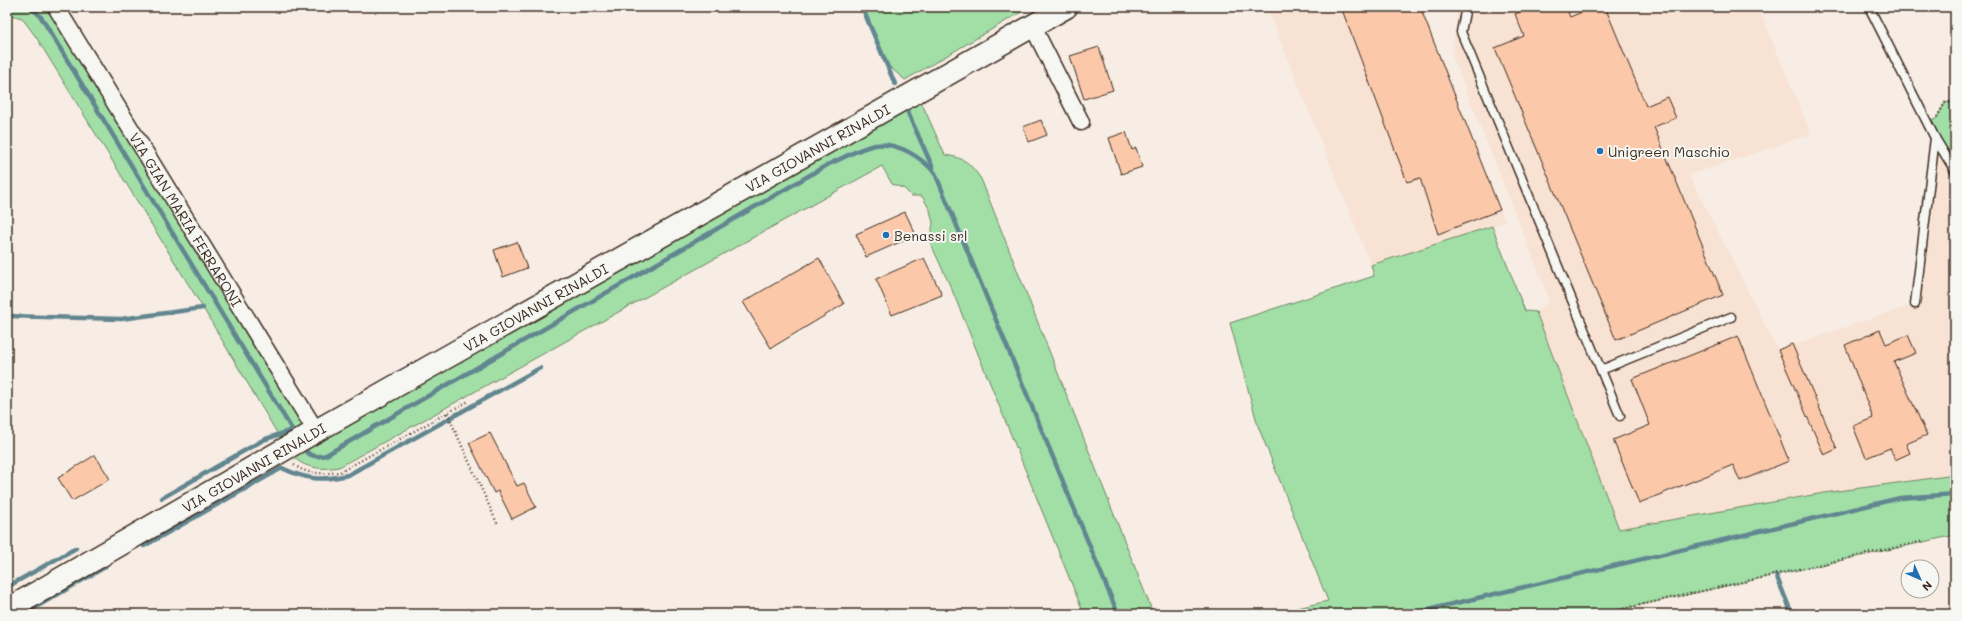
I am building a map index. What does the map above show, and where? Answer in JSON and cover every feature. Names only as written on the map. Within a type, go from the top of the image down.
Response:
[{"type":"street","name":"VIA GIAN MARIA FERRARONI","points":[[56,7],[312,434]]},
{"type":"street","name":"VIA GIOVANNI RINALDI","points":[[7,610],[285,449],[1066,7]]},
{"type":"street","points":[[1032,25],[1080,122]]},
{"type":"lane","points":[[1466,7],[1461,32],[1620,416]]},
{"type":"lane","points":[[1868,7],[1935,138],[1955,170]]},
{"type":"lane","points":[[1915,304],[1935,138]]},
{"type":"lane","points":[[1601,370],[1731,317]]},
{"type":"path","points":[[1927,122],[1936,119],[1945,103],[1955,101]]},
{"type":"path","points":[[285,449],[290,463],[299,468],[322,474],[340,472],[469,401]]},
{"type":"path","points":[[447,413],[497,523]]},
{"type":"path","points":[[1600,614],[1924,542]]},
{"type":"shaded area","points":[[1267,7],[1421,7],[1505,222],[1371,265]]},
{"type":"shaded area","points":[[1458,7],[1758,7],[1811,134],[1689,175],[1778,350],[1915,304],[1935,138],[1955,160],[1955,475],[1824,493],[1619,529],[1536,312],[1550,300],[1452,55]]},
{"type":"green space","points":[[7,7],[56,7],[306,428],[283,443],[203,308],[36,37],[22,18],[7,14]]},
{"type":"green space","points":[[862,7],[1030,7],[905,80],[885,63]]},
{"type":"green space","points":[[920,99],[945,155],[962,159],[973,168],[981,179],[1151,608],[1156,614],[1084,614],[952,290],[930,242],[933,223],[930,210],[922,196],[911,196],[905,189],[892,184],[882,166],[339,467],[320,468],[307,466],[292,455]]},
{"type":"green space","points":[[1955,101],[1955,160],[1935,138],[1927,122],[1936,119],[1945,103]]},
{"type":"green space","points":[[1492,226],[1525,311],[1536,312],[1619,529],[1824,493],[1955,475],[1955,535],[1600,614],[1271,614],[1328,601],[1258,426],[1230,323],[1374,276],[1371,265]]},
{"type":"building","points":[[1341,7],[1420,7],[1500,210],[1438,234],[1420,178],[1407,182]]},
{"type":"building","name":"Unigreen Maschio","points":[[1532,7],[1566,7],[1570,17],[1594,7],[1605,7],[1646,106],[1667,97],[1676,118],[1654,127],[1723,295],[1616,340],[1495,48],[1524,36],[1515,14]]},
{"type":"building","points":[[1099,47],[1113,90],[1084,99],[1070,56]]},
{"type":"building","points":[[1041,120],[1047,135],[1029,142],[1023,127]]},
{"type":"building","points":[[1126,132],[1132,150],[1136,148],[1142,167],[1121,174],[1109,138]]},
{"type":"building","name":"Benassi srl","points":[[905,212],[916,235],[866,257],[856,234]]},
{"type":"building","points":[[517,242],[527,268],[503,277],[494,250]]},
{"type":"building","points":[[819,258],[844,304],[771,348],[743,302]]},
{"type":"building","points":[[924,258],[942,295],[892,315],[876,279]]},
{"type":"building","points":[[1880,330],[1886,344],[1908,335],[1916,353],[1894,362],[1927,435],[1906,444],[1910,453],[1895,460],[1890,448],[1866,458],[1853,426],[1873,418],[1845,345]]},
{"type":"building","points":[[1738,336],[1789,461],[1740,481],[1733,465],[1639,503],[1613,440],[1650,425],[1632,379]]},
{"type":"building","points":[[1792,344],[1837,449],[1824,455],[1778,350]]},
{"type":"building","points":[[490,433],[517,486],[524,483],[536,507],[512,519],[498,491],[494,493],[469,443]]},
{"type":"building","points":[[95,455],[110,479],[72,501],[58,478]]},
{"type":"waterway","points":[[31,7],[41,17],[296,436]]},
{"type":"waterway","points":[[862,7],[895,84]]},
{"type":"waterway","points":[[908,113],[933,168]]},
{"type":"waterway","points":[[302,446],[309,454],[315,456],[326,455],[829,164],[869,146],[883,144],[900,148],[916,156],[935,173],[1118,614]]},
{"type":"waterway","points":[[7,316],[121,319],[203,308]]},
{"type":"waterway","points":[[144,546],[282,468],[299,475],[322,479],[348,475],[540,368]]},
{"type":"waterway","points":[[162,498],[263,440],[292,430]]},
{"type":"waterway","points":[[1410,614],[1900,498],[1955,494]]},
{"type":"waterway","points":[[7,587],[76,548]]},
{"type":"waterway","points":[[24,614],[105,567]]},
{"type":"waterway","points":[[1776,575],[1792,614]]},
{"type":"place","name":"Unigreen Maschio","points":[[1600,151]]},
{"type":"place","name":"Benassi srl","points":[[886,235]]}]
